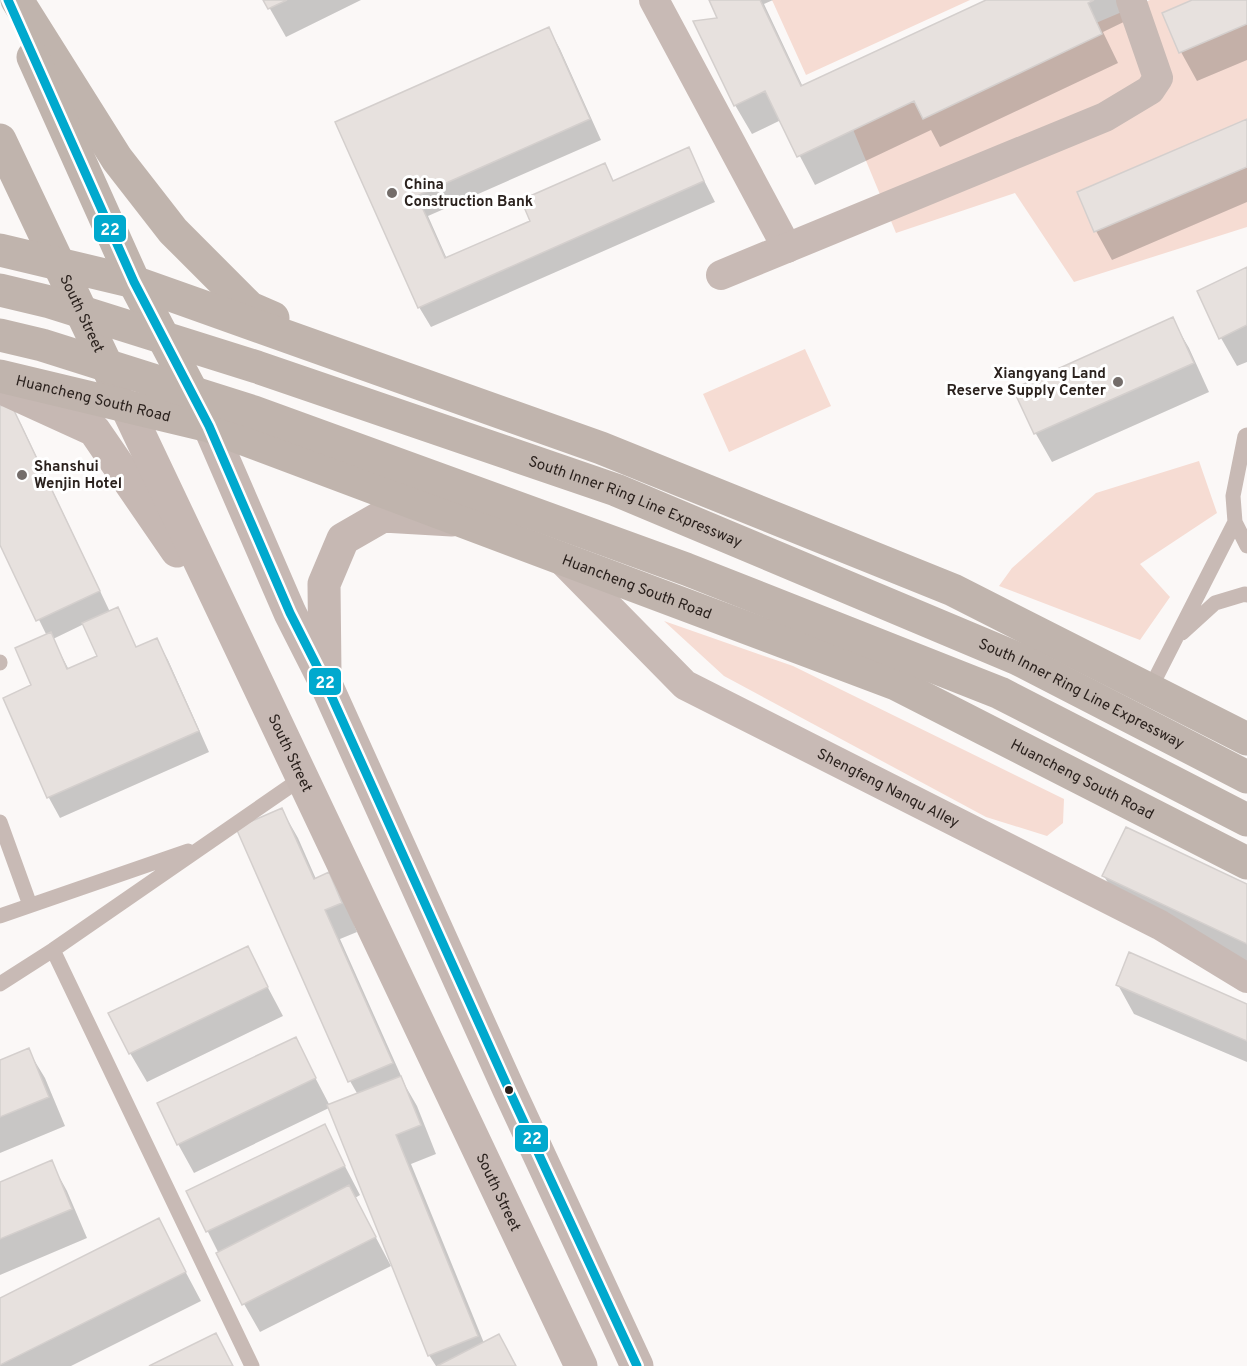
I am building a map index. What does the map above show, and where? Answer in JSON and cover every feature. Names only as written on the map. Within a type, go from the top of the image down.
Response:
[{"type":"highway","points":[[8,0],[134,282],[209,426]]},
{"type":"highway","points":[[17,0],[117,159],[173,231],[250,308],[423,385]]},
{"type":"highway","name":"South Street","points":[[0,140],[126,406]]},
{"type":"highway","points":[[0,250],[134,282],[601,448],[953,590],[1247,739]]},
{"type":"highway","name":"South Inner Ring Line Expressway","points":[[0,290],[50,302],[257,367],[616,490],[1018,659],[1247,777]]},
{"type":"highway","points":[[0,335],[42,345],[254,412],[686,569],[1000,693],[1247,820]]},
{"type":"highway","name":"Huancheng South Road","points":[[0,376],[209,426],[896,684],[1247,863]]},
{"type":"main road","points":[[0,387],[94,430],[235,638]]},
{"type":"main road","name":"South Street","points":[[126,406],[581,1366]]},
{"type":"main road","points":[[209,426],[290,613],[325,682],[508,1090],[638,1366]]},
{"type":"main road","points":[[325,682],[324,584],[343,539],[383,516],[460,521]]},
{"type":"street","points":[[654,0],[787,248]]},
{"type":"street","points":[[721,275],[1105,117],[1150,90],[1158,78],[1131,0]]},
{"type":"street","name":"Shengfeng Nanqu Alley","points":[[560,558],[685,685],[1160,925],[1247,978]]},
{"type":"lane","points":[[1247,435],[1233,496],[1235,522],[1247,546]]},
{"type":"lane","points":[[1150,689],[1235,522]]},
{"type":"lane","points":[[1176,638],[1215,603],[1247,595]]},
{"type":"lane","points":[[0,984],[302,778]]},
{"type":"lane","points":[[0,822],[30,905]]},
{"type":"lane","points":[[0,916],[205,845]]},
{"type":"lane","points":[[53,950],[252,1366]]},
{"type":"shaded area","points":[[772,0],[970,0],[806,75]]},
{"type":"shaded area","points":[[1150,0],[1247,0],[1247,227],[1074,282],[1015,193],[896,233],[852,127]]},
{"type":"shaded area","points":[[805,349],[831,406],[729,452],[703,394]]},
{"type":"shaded area","points":[[1199,461],[1217,513],[1140,564],[1170,597],[1140,640],[999,586],[1012,568],[1096,493]]},
{"type":"shaded area","points":[[664,621],[793,666],[1064,799],[1063,823],[1047,836],[986,817],[724,676]]},
{"type":"building","points":[[263,0],[287,0],[268,9]]},
{"type":"building","points":[[709,0],[760,0],[801,86],[986,0],[1094,0],[1088,3],[1102,34],[923,119],[914,101],[797,157],[765,91],[734,106],[693,21],[717,18]]},
{"type":"building","points":[[1192,0],[1247,0],[1247,24],[1179,53],[1162,13]]},
{"type":"building","points":[[549,27],[590,119],[417,196],[445,258],[530,221],[521,200],[605,163],[613,181],[689,147],[704,181],[418,308],[335,122]]},
{"type":"building","points":[[1247,119],[1247,167],[1094,232],[1077,192]]},
{"type":"building","points":[[1247,267],[1247,325],[1219,339],[1197,291]]},
{"type":"building","points":[[1173,317],[1194,363],[1034,434],[1013,389]]},
{"type":"building","name":"Shanshui Wenjin Hotel","points":[[10,402],[100,591],[36,621],[0,545],[0,406]]},
{"type":"building","points":[[118,607],[136,647],[157,638],[199,731],[47,798],[3,698],[31,685],[15,648],[51,632],[67,669],[97,656],[82,623]]},
{"type":"building","points":[[282,808],[314,879],[329,872],[342,903],[325,910],[393,1063],[348,1082],[236,828]]},
{"type":"building","points":[[1126,827],[1247,884],[1247,944],[1102,876]]},
{"type":"building","points":[[248,946],[268,987],[129,1054],[108,1013]]},
{"type":"building","points":[[1129,952],[1247,1004],[1247,1041],[1116,985]]},
{"type":"building","points":[[296,1037],[316,1078],[177,1145],[157,1103]]},
{"type":"building","points":[[29,1048],[49,1097],[0,1117],[0,1060]]},
{"type":"building","points":[[401,1076],[421,1125],[396,1135],[478,1336],[428,1356],[327,1105]]},
{"type":"building","points":[[325,1124],[345,1166],[206,1232],[186,1191]]},
{"type":"building","points":[[52,1160],[72,1209],[0,1239],[0,1182]]},
{"type":"building","points":[[349,1185],[376,1237],[242,1305],[216,1253]]},
{"type":"building","points":[[159,1218],[186,1272],[0,1365],[0,1298]]},
{"type":"building","points":[[216,1333],[233,1366],[149,1366]]},
{"type":"building","points":[[499,1334],[516,1366],[437,1366]]},
{"type":"transit line","name":"22","points":[[8,0],[134,282],[209,426],[290,613],[325,682],[509,1090],[637,1366]]},
{"type":"place","name":"China Construction Bank","points":[[392,193]]},
{"type":"place","name":"Xiangyang Land Reserve Supply Center","points":[[1118,382]]},
{"type":"place","name":"Shanshui Wenjin Hotel","points":[[22,475]]}]
